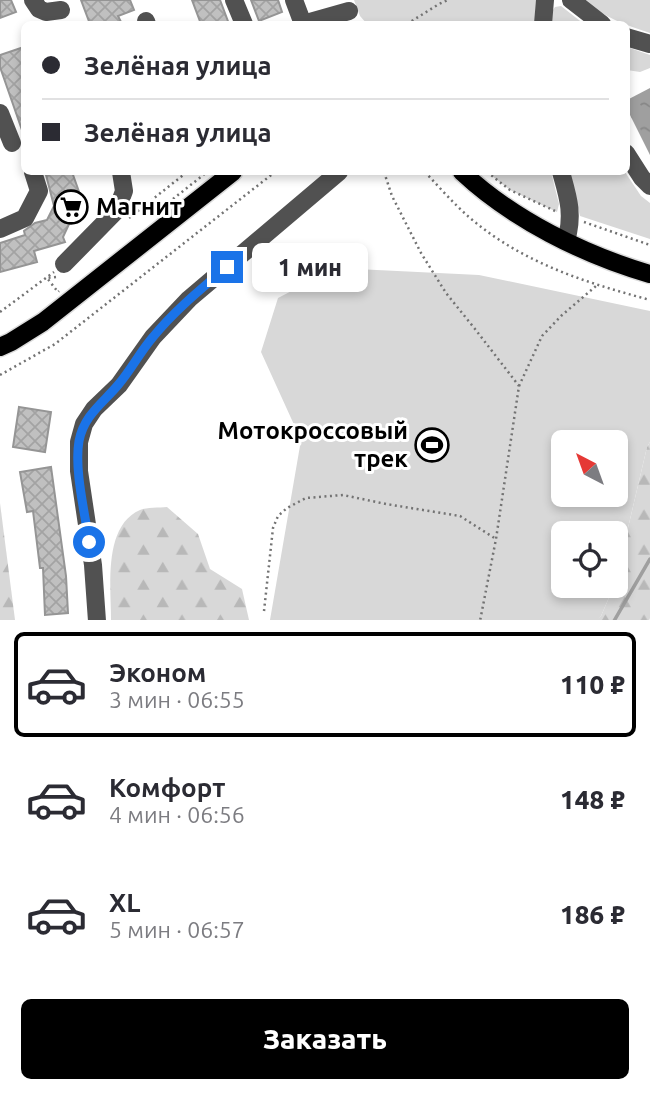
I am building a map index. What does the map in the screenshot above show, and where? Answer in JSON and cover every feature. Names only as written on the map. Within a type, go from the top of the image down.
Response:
[{"type":"main road","points":[[0,346],[43,322],[229,175]]},
{"type":"main road","points":[[466,175],[502,203],[566,241],[600,257],[648,273]]},
{"type":"street","points":[[33,0],[38,9],[46,12],[62,11]]},
{"type":"street","points":[[234,0],[243,21]]},
{"type":"street","points":[[294,0],[302,21]]},
{"type":"street","points":[[543,21],[545,0]]},
{"type":"street","points":[[572,0],[598,21]]},
{"type":"street","points":[[315,21],[350,12]]},
{"type":"street","points":[[630,38],[650,44]]},
{"type":"street","points":[[0,113],[12,142]]},
{"type":"street","points":[[630,159],[650,186]]},
{"type":"street","points":[[0,229],[25,218],[38,191],[34,175]]},
{"type":"street","points":[[64,264],[117,210],[124,191],[121,175]]},
{"type":"street","points":[[97,620],[93,565],[79,471],[79,442],[84,424],[94,409],[119,384],[153,337],[189,299],[335,175]]},
{"type":"street","points":[[562,175],[571,218],[566,241]]},
{"type":"path","points":[[412,21],[448,0]]},
{"type":"path","points":[[0,375],[55,344],[271,175]]},
{"type":"path","points":[[385,175],[392,196],[421,253],[446,293],[519,386]]},
{"type":"path","points":[[428,175],[471,218],[517,251],[560,272],[650,300]]},
{"type":"path","points":[[491,175],[510,190],[557,212]]},
{"type":"path","points":[[586,223],[650,245]]},
{"type":"path","points":[[0,312],[64,264]]},
{"type":"path","points":[[47,278],[58,292]]},
{"type":"path","points":[[480,620],[496,539],[519,386],[542,336],[597,285]]},
{"type":"path","points":[[264,611],[273,528],[278,516],[286,508],[306,498],[343,495],[460,516],[496,539]]},
{"type":"green space","points":[[354,0],[536,0],[535,21],[364,21]]},
{"type":"green space","points":[[585,0],[650,0],[650,33],[630,26],[630,21],[618,21]]},
{"type":"green space","points":[[561,6],[580,21],[551,21],[551,13],[555,7]]},
{"type":"green space","points":[[630,48],[650,55],[650,68],[640,72],[630,70]]},
{"type":"green space","points":[[491,175],[552,175],[559,204],[557,212],[510,190]]},
{"type":"green space","points":[[570,175],[627,175],[641,196],[650,203],[650,239],[580,216]]},
{"type":"green space","name":"Мотокроссовый трек","points":[[336,268],[479,275],[650,311],[650,442],[628,528],[628,521],[551,521],[551,598],[609,598],[598,620],[270,620],[301,440],[261,352],[278,298]]},
{"type":"green space","points":[[650,442],[650,618],[597,620],[609,598],[628,598],[628,528]]},
{"type":"green space","points":[[0,503],[15,620],[0,620]]},
{"type":"green space","points":[[167,507],[198,534],[210,569],[242,589],[249,620],[111,620],[110,575],[120,529],[128,518],[140,510]]},
{"type":"water","points":[[650,88],[650,155],[630,115],[630,98]]},
{"type":"building","points":[[0,0],[11,0],[16,12],[0,18]]},
{"type":"building","points":[[81,0],[130,0],[134,10],[118,16],[120,21],[89,21]]},
{"type":"building","points":[[192,0],[220,0],[228,21],[200,21]]},
{"type":"building","points":[[251,0],[278,0],[282,12],[259,21]]},
{"type":"building","points":[[21,48],[21,127],[0,67],[0,55]]},
{"type":"building","points":[[46,175],[73,175],[84,206],[76,209],[63,237],[65,242],[34,251],[37,262],[0,272],[0,243],[25,235],[24,231],[35,223],[47,220],[54,206]]},
{"type":"building","points":[[19,407],[51,412],[45,452],[13,447]]},
{"type":"building","points":[[51,467],[66,576],[68,613],[45,615],[43,568],[40,568],[33,511],[27,512],[20,472]]},
{"type":"waterway","points":[[615,620],[650,559]]},
{"type":"place","name":"Магнит","points":[[71,207]]},
{"type":"place","name":"Мотокроссовый трек","points":[[432,445]]},
{"type":"route","points":[[89,542],[79,471],[79,442],[84,424],[94,409],[119,384],[153,337],[189,299],[227,267]]}]
